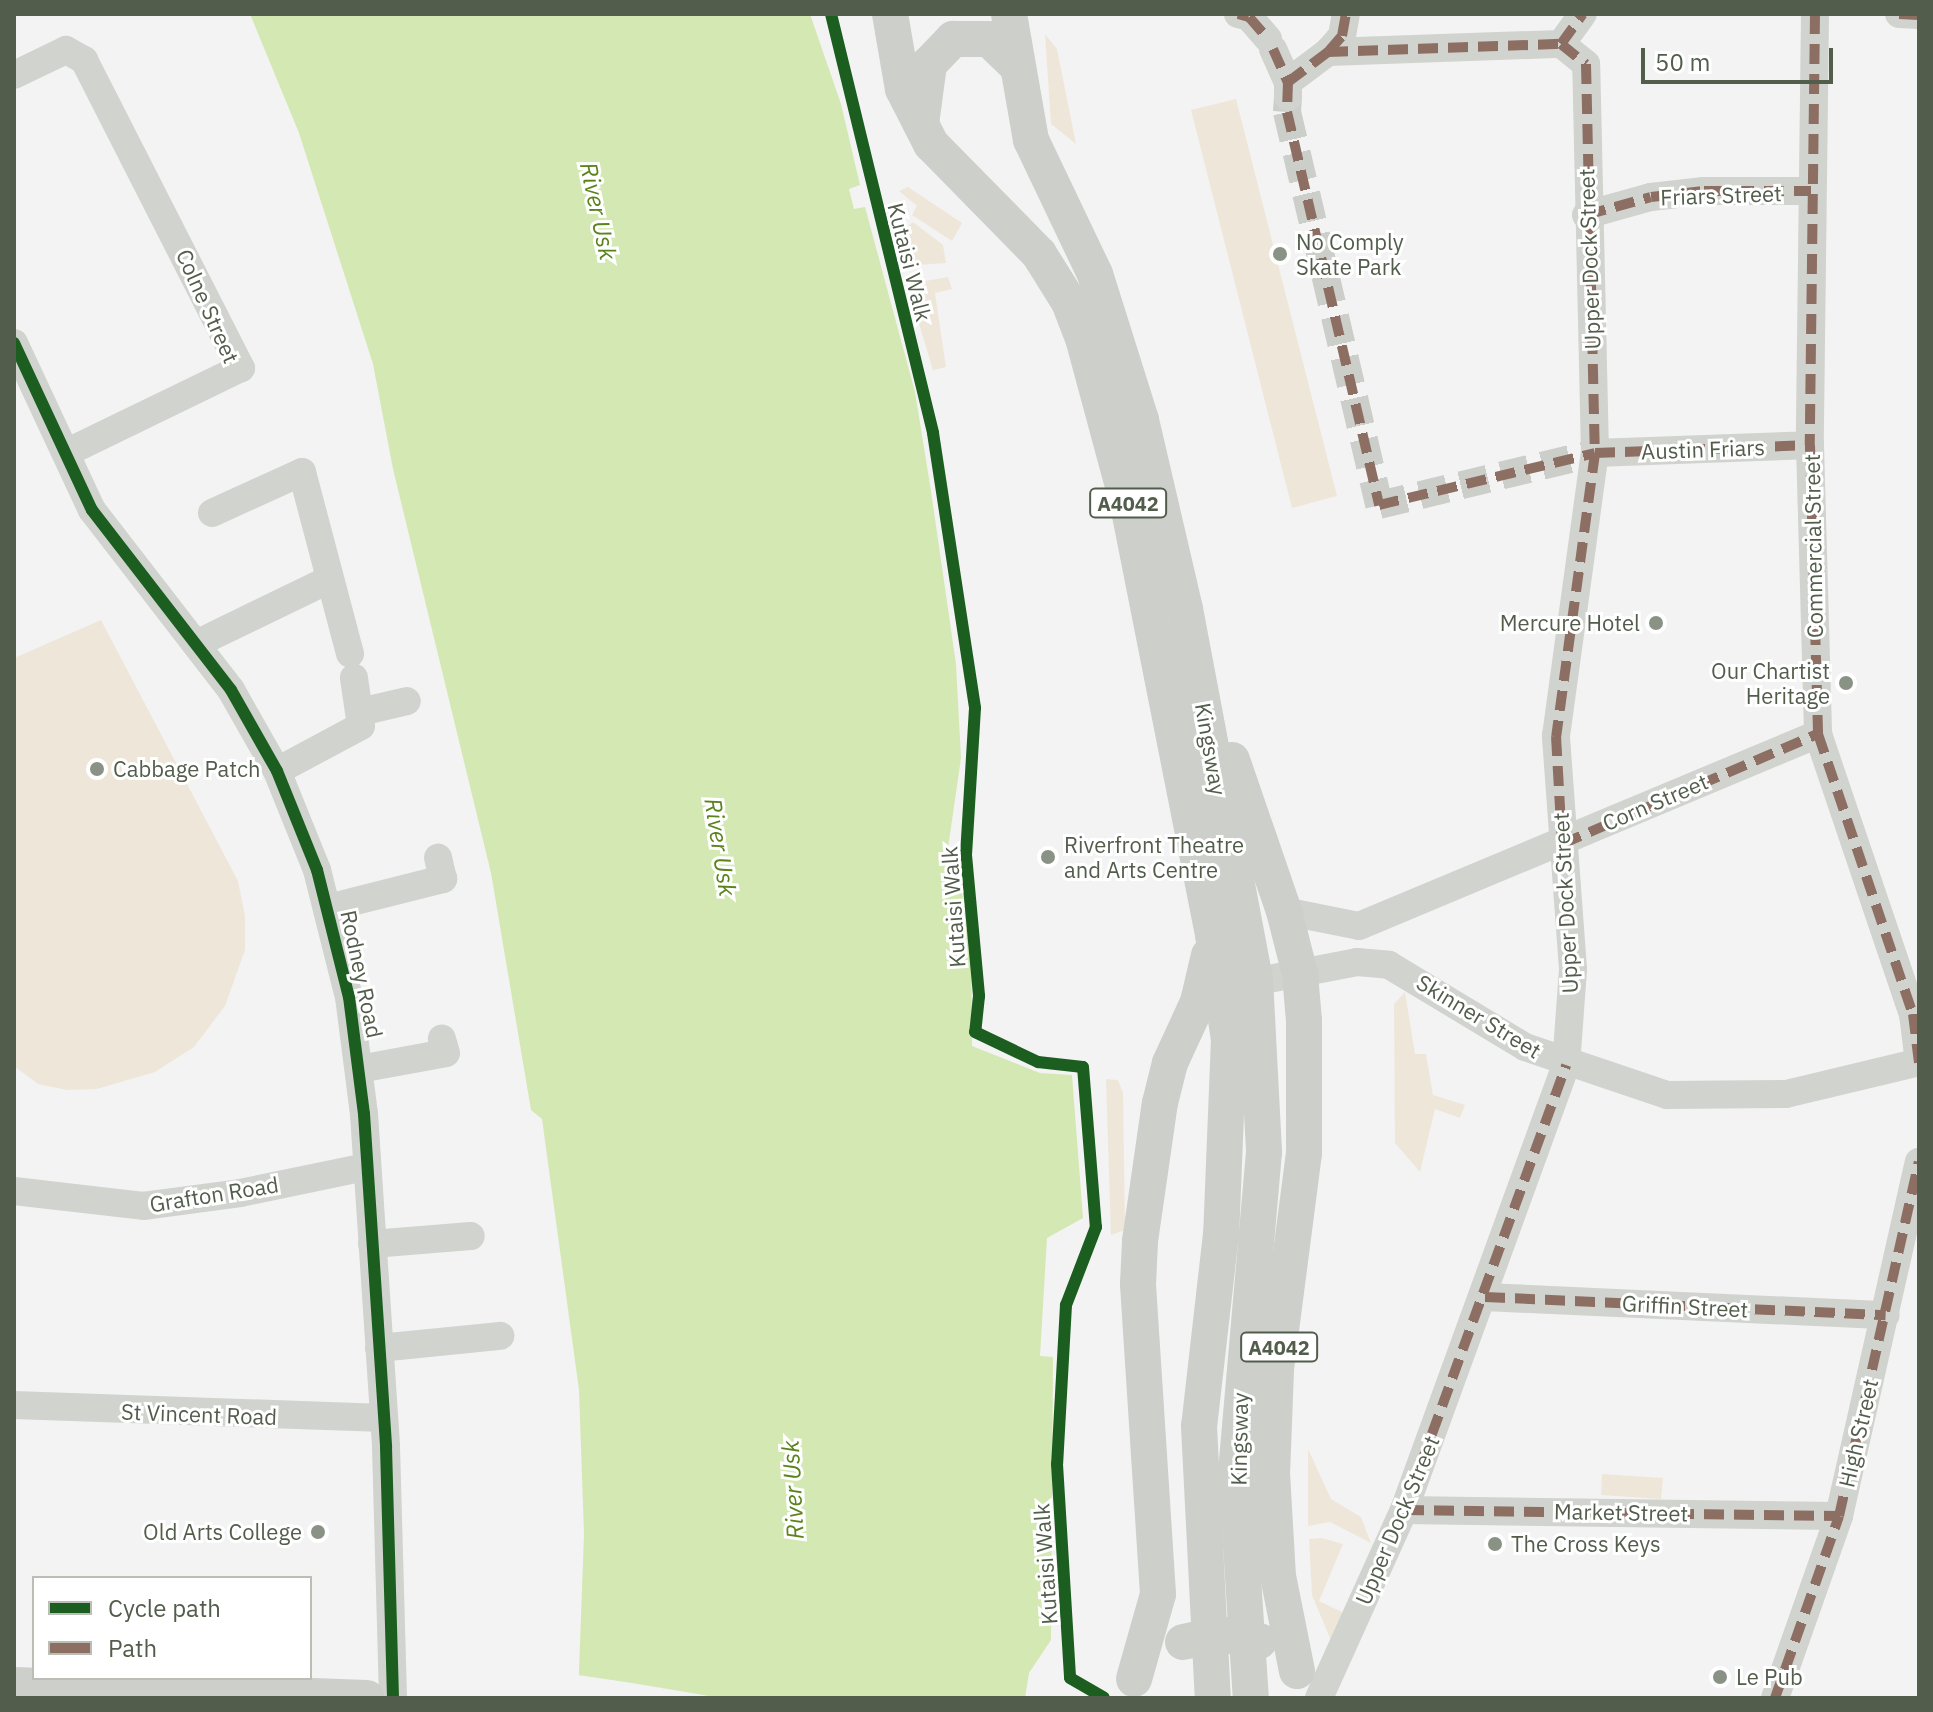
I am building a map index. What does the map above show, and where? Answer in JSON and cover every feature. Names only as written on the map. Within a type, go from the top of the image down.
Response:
[{"type":"main road","name":"Kingsway","points":[[890,14],[899,76],[921,127],[957,175],[1039,254],[1069,302],[1083,338],[1128,505],[1213,935],[1229,1039],[1221,1234],[1199,1426],[1202,1553],[1213,1698]]},
{"type":"main road","name":"Kingsway","points":[[1009,14],[1031,140],[1073,221],[1111,317],[1141,420],[1185,609],[1255,979],[1264,1152],[1239,1397],[1236,1469],[1251,1698]]},
{"type":"main road","points":[[921,127],[929,64],[953,39],[989,39],[1016,65]]},
{"type":"main road","name":"A4042","points":[[1185,609],[1284,911],[1300,974],[1304,1021],[1304,1153],[1276,1370],[1272,1473],[1278,1576],[1309,1689]]},
{"type":"main road","name":"A4042","points":[[1128,1688],[1158,1594],[1138,1284],[1140,1241],[1160,1103],[1170,1063],[1198,1002],[1213,935]]},
{"type":"main road","points":[[1128,1688],[1183,1642],[1220,1634],[1259,1641],[1309,1689]]},
{"type":"main road","points":[[14,1685],[367,1698]]},
{"type":"street","points":[[1238,14],[1249,17],[1271,44],[1288,89],[1342,36],[1346,14]]},
{"type":"street","points":[[1328,52],[1561,44],[1583,14]]},
{"type":"street","name":"Commercial Street","points":[[1815,14],[1810,445],[1818,734],[1913,1014],[1919,1063]]},
{"type":"street","points":[[1899,14],[1919,15]]},
{"type":"street","name":"Upper Dock Street","points":[[1309,1689],[1402,1514],[1485,1297],[1566,1065],[1573,969],[1556,736],[1595,453],[1586,215],[1586,64],[1561,44]]},
{"type":"street","name":"Colne Street","points":[[14,75],[66,50],[76,52],[92,72],[138,158],[241,368],[66,453]]},
{"type":"street","name":"Friars Street","points":[[1586,215],[1651,197],[1704,191],[1811,191]]},
{"type":"street","name":"Rodney Road","points":[[14,343],[104,529],[231,690],[277,771],[301,822],[328,908],[349,997],[359,1069],[384,1418],[393,1698]]},
{"type":"street","name":"Austin Friars","points":[[1595,453],[1810,445]]},
{"type":"street","points":[[212,513],[302,472],[352,666],[361,726],[277,771]]},
{"type":"street","points":[[196,644],[328,580]]},
{"type":"street","points":[[360,712],[407,701]]},
{"type":"street","name":"Corn Street","points":[[1359,926],[1562,844],[1818,734]]},
{"type":"street","points":[[328,908],[443,879],[438,858]]},
{"type":"street","points":[[1284,911],[1359,926],[1348,963],[1323,982],[1304,1021]]},
{"type":"street","points":[[1213,935],[1228,964],[1255,979],[1300,974],[1348,963]]},
{"type":"street","name":"Skinner Street","points":[[1348,963],[1408,973],[1525,1047],[1566,1065],[1667,1095],[1732,1098],[1786,1094],[1919,1063]]},
{"type":"street","points":[[359,1069],[446,1053],[442,1039]]},
{"type":"street","name":"High Street","points":[[1775,1698],[1839,1516],[1919,1162]]},
{"type":"street","name":"Grafton Road","points":[[14,1191],[143,1206],[240,1193],[366,1167]]},
{"type":"street","points":[[372,1244],[471,1236]]},
{"type":"street","name":"Griffin Street","points":[[1485,1297],[1886,1315]]},
{"type":"street","points":[[379,1348],[500,1336]]},
{"type":"street","name":"St Vincent Road","points":[[14,1405],[384,1418]]},
{"type":"street","name":"Market Street","points":[[1402,1514],[1839,1516]]},
{"type":"shaded area","points":[[1045,34],[1057,49],[1076,144],[1051,124]]},
{"type":"shaded area","points":[[1236,99],[1337,496],[1292,508],[1191,110]]},
{"type":"shaded area","points":[[908,187],[962,223],[952,241],[912,215],[917,206],[899,191]]},
{"type":"shaded area","points":[[913,222],[943,245],[946,263],[900,266],[893,238]]},
{"type":"shaded area","points":[[948,277],[952,289],[935,293],[946,367],[933,370],[910,294],[914,283]]},
{"type":"shaded area","name":"Cabbage Patch","points":[[101,620],[238,881],[245,916],[245,950],[225,1006],[194,1047],[155,1072],[97,1089],[67,1090],[38,1084],[14,1066],[14,658]]},
{"type":"shaded area","points":[[1405,992],[1415,1054],[1426,1054],[1433,1095],[1465,1105],[1460,1118],[1435,1109],[1420,1172],[1395,1143],[1394,1004]]},
{"type":"shaded area","points":[[1106,1079],[1118,1080],[1123,1093],[1125,1230],[1111,1235]]},
{"type":"shaded area","points":[[1308,1449],[1331,1499],[1361,1517],[1371,1543],[1330,1522],[1308,1526]]},
{"type":"shaded area","points":[[1602,1474],[1663,1478],[1661,1499],[1601,1495]]},
{"type":"shaded area","points":[[1322,1538],[1343,1544],[1319,1601],[1344,1613],[1332,1643],[1312,1595],[1309,1539]]},
{"type":"water","name":"River Usk","points":[[250,14],[810,14],[841,104],[860,185],[849,189],[854,209],[865,207],[915,392],[931,491],[956,664],[961,758],[947,855],[957,864],[957,882],[971,916],[972,1046],[1040,1073],[1072,1075],[1083,1218],[1047,1238],[1040,1356],[1053,1357],[1051,1640],[1029,1673],[1025,1698],[578,1698],[584,1534],[579,1390],[542,1119],[531,1110],[491,873],[393,469],[373,364],[299,133]]},
{"type":"pier","points":[[578,1675],[632,1683],[721,1698],[574,1698]]},
{"type":"tunnel","points":[[1288,97],[1287,112],[1379,505],[1595,453]]},
{"type":"marked path","points":[[1238,14],[1249,17],[1268,39]]},
{"type":"marked path","points":[[1328,52],[1342,36],[1346,14]]},
{"type":"marked path","points":[[1288,82],[1328,52],[1561,44],[1583,14]]},
{"type":"marked path","points":[[1815,14],[1810,445],[1818,734],[1913,1014],[1919,1063]]},
{"type":"marked path","points":[[1899,14],[1919,15]]},
{"type":"marked path","points":[[1561,44],[1586,64],[1595,453],[1556,736],[1562,844],[1818,734]]},
{"type":"marked path","points":[[1273,49],[1288,82],[1287,112],[1379,505],[1595,453],[1810,445]]},
{"type":"marked path","points":[[1586,215],[1651,197],[1704,191],[1811,191]]},
{"type":"marked path","points":[[1401,1519],[1566,1065]]},
{"type":"marked path","points":[[1775,1698],[1839,1516],[1919,1162]]},
{"type":"marked path","points":[[1485,1297],[1886,1315]]},
{"type":"marked path","points":[[1404,1510],[1839,1516]]},
{"type":"cycle path","name":"Kutaisi Walk","points":[[831,14],[933,433],[975,708],[966,855],[979,996],[975,1032],[1038,1062],[1083,1067],[1096,1227],[1066,1305],[1057,1464],[1070,1678],[1104,1698]]},
{"type":"cycle path","points":[[14,343],[92,510],[231,690],[277,771],[317,870],[349,997],[364,1114],[386,1447],[393,1698]]},
{"type":"place","name":"No Comply Skate Park","points":[[1280,254]]},
{"type":"place","name":"Mercure Hotel","points":[[1656,623]]},
{"type":"place","name":"Our Chartist Heritage","points":[[1846,683]]},
{"type":"place","name":"Cabbage Patch","points":[[97,769]]},
{"type":"place","name":"Riverfront Theatre and Arts Centre","points":[[1048,857]]},
{"type":"place","name":"Old Arts College","points":[[318,1532]]},
{"type":"place","name":"The Cross Keys","points":[[1495,1544]]},
{"type":"place","name":"Le Pub","points":[[1720,1677]]}]
